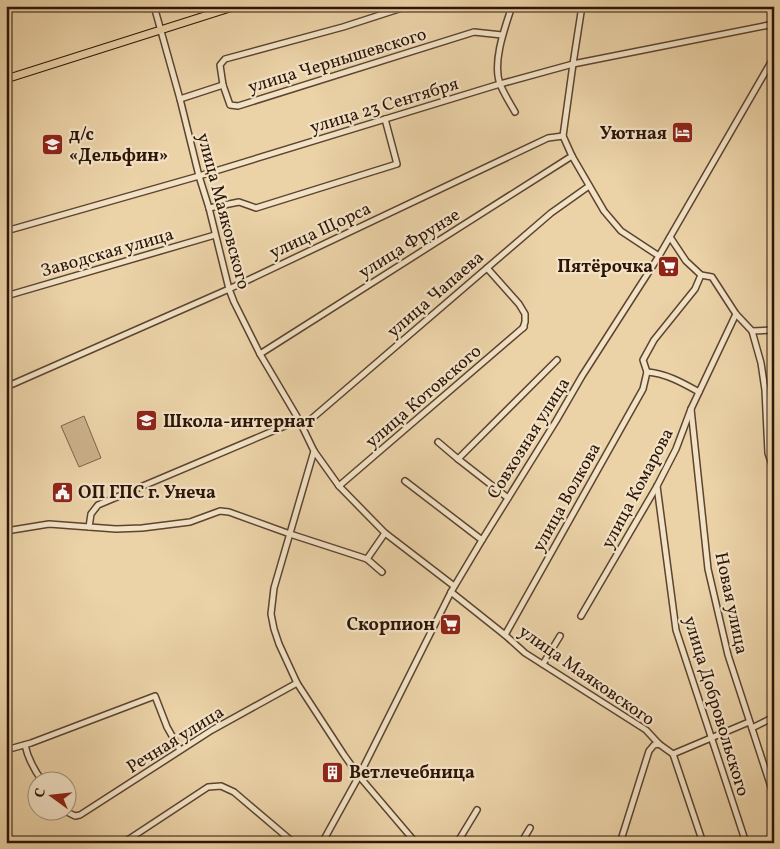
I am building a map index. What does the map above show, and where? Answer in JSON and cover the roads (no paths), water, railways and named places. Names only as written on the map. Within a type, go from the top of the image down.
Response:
[{"type":"main road","points":[[6,79],[236,6]]},
{"type":"street","name":"улица Маяковского","points":[[154,6],[229,288],[260,354],[299,420],[314,452],[339,486],[385,533],[454,586]]},
{"type":"street","points":[[180,99],[223,85],[220,65],[225,59],[342,27],[408,6]]},
{"type":"street","points":[[512,6],[502,35],[498,71],[500,84],[515,112]]},
{"type":"street","points":[[582,6],[563,136],[572,156],[604,211],[621,231],[659,256]]},
{"type":"street","name":"улица 23 Сентября","points":[[6,231],[199,176],[500,84],[573,64],[774,24]]},
{"type":"street","name":"улица Чернышевского","points":[[223,85],[230,104],[238,106],[474,32],[502,35]]},
{"type":"street","name":"Совхозная улица","points":[[322,843],[359,776],[454,586],[582,376],[659,256],[774,57]]},
{"type":"street","points":[[209,208],[239,202],[256,208],[397,164],[385,119]]},
{"type":"street","name":"улица Щорса","points":[[6,387],[229,288],[548,138],[563,136]]},
{"type":"street","name":"улица Фрунзе","points":[[260,354],[572,156]]},
{"type":"street","name":"улица Чапаева","points":[[302,427],[551,213],[589,186]]},
{"type":"street","name":"Заводская улица","points":[[6,296],[215,235]]},
{"type":"street","points":[[670,237],[686,261],[701,275],[712,278],[736,314],[752,331],[761,364],[765,390],[768,454],[774,471]]},
{"type":"street","name":"улица Котовского","points":[[339,486],[524,328],[526,322],[525,314],[519,304],[487,268]]},
{"type":"street","name":"улица Волкова","points":[[505,634],[643,389],[647,372],[643,360],[654,340],[695,290],[701,275]]},
{"type":"street","name":"улица Комарова","points":[[581,616],[676,450],[691,409],[736,314]]},
{"type":"street","points":[[752,331],[774,330]]},
{"type":"street","points":[[458,459],[557,360]]},
{"type":"street","points":[[647,372],[654,372],[683,382],[699,392]]},
{"type":"street","name":"Новая улица","points":[[691,409],[708,569],[728,655],[774,796]]},
{"type":"street","points":[[89,527],[91,514],[98,505],[299,420]]},
{"type":"street","points":[[438,442],[508,498]]},
{"type":"street","points":[[314,452],[274,588],[271,614],[274,629],[297,683],[344,755],[359,776],[416,843]]},
{"type":"street","points":[[405,482],[482,540]]},
{"type":"street","name":"улица Добровольского","points":[[657,486],[676,630],[746,843]]},
{"type":"street","points":[[6,531],[49,524],[116,529],[133,528],[190,522],[220,511],[229,512],[367,559],[382,572]]},
{"type":"street","points":[[367,559],[385,533]]},
{"type":"street","name":"улица Маяковского","points":[[451,592],[505,634],[525,653],[646,730],[659,744],[673,754]]},
{"type":"street","points":[[543,664],[560,636]]},
{"type":"street","name":"Речная улица","points":[[78,815],[212,730],[297,683]]},
{"type":"street","points":[[6,750],[25,745],[155,696],[167,727],[180,750]]},
{"type":"street","points":[[752,728],[774,717]]},
{"type":"street","points":[[703,843],[673,754],[749,722]]},
{"type":"street","points":[[620,843],[649,751],[654,745],[659,744]]},
{"type":"street","points":[[25,745],[27,756],[36,772]]},
{"type":"street","points":[[123,843],[208,787],[221,786],[234,792],[294,843]]},
{"type":"street","points":[[457,843],[477,810]]},
{"type":"street","points":[[521,843],[530,828]]},
{"type":"place","name":"Уютная","points":[[683,133]]},
{"type":"place","name":"д/с «Дельфин»","points":[[53,144]]},
{"type":"place","name":"Пятёрочка","points":[[669,266]]},
{"type":"place","name":"Школа-интернат","points":[[147,421]]},
{"type":"place","name":"ОП ГПС г. Унеча","points":[[62,492]]},
{"type":"place","name":"Скорпион","points":[[451,624]]},
{"type":"place","name":"Ветлечебница","points":[[333,772]]}]
